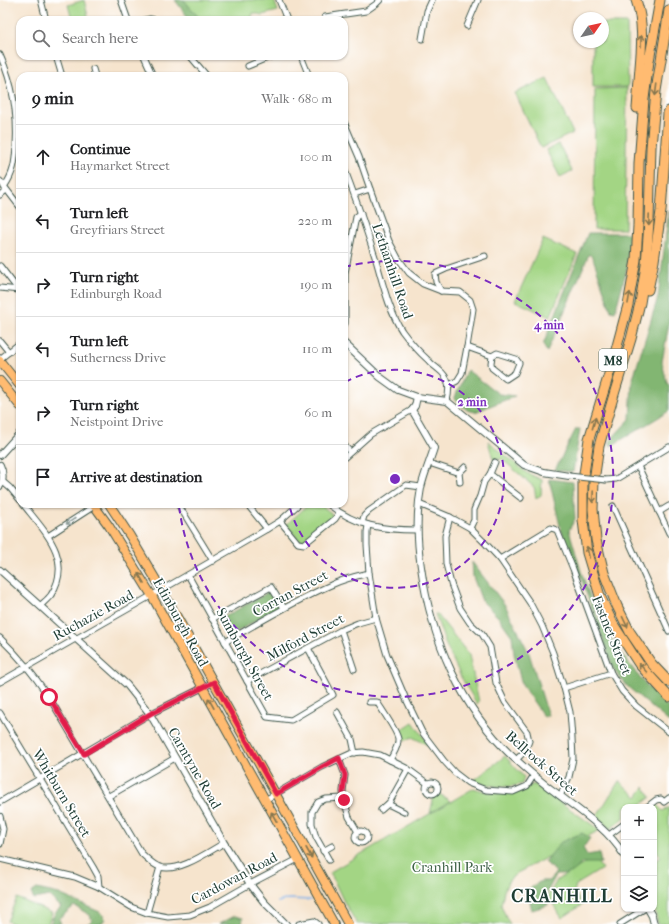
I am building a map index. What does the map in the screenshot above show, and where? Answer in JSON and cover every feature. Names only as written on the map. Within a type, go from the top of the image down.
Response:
[{"type":"highway","points":[[636,0],[642,27],[637,116],[639,163]]},
{"type":"highway","name":"M8","points":[[660,0],[649,60],[644,99],[639,163],[636,260],[628,305],[613,361],[589,439],[583,481],[583,520],[588,553],[600,596],[610,617],[639,664],[669,697]]},
{"type":"highway","name":"M8","points":[[669,10],[654,105],[646,265],[640,303],[631,339],[614,391],[599,446],[594,481],[593,509],[596,540],[604,573],[617,606],[630,632],[651,663],[669,682]]},
{"type":"highway","points":[[631,339],[645,305],[654,261],[661,212],[669,111]]},
{"type":"main road","points":[[0,360],[16,381]]},
{"type":"main road","points":[[0,381],[16,401]]},
{"type":"main road","name":"Edinburgh Road","points":[[97,508],[152,596],[334,924]]},
{"type":"main road","name":"Edinburgh Road","points":[[112,508],[162,590],[348,924]]},
{"type":"main road","points":[[288,840],[299,835]]},
{"type":"main road","points":[[310,880],[321,874]]},
{"type":"street","points":[[40,0],[45,16]]},
{"type":"street","points":[[121,0],[127,16]]},
{"type":"street","points":[[278,0],[285,16]]},
{"type":"street","points":[[333,16],[366,12],[380,0]]},
{"type":"street","points":[[422,39],[427,11],[432,0]]},
{"type":"street","points":[[468,26],[478,0]]},
{"type":"street","points":[[0,55],[13,91],[16,112]]},
{"type":"street","points":[[57,60],[61,72]]},
{"type":"street","points":[[146,60],[151,72]]},
{"type":"street","points":[[193,60],[204,72]]},
{"type":"street","points":[[248,66],[262,60]]},
{"type":"street","points":[[303,60],[307,72]]},
{"type":"street","name":"Lethamhill Road","points":[[348,137],[359,157],[390,241],[398,258],[408,273],[423,284],[441,291],[460,292],[470,300],[473,309],[467,347],[462,373],[457,382],[449,385],[445,376],[414,347],[402,331],[385,292],[355,194],[348,177]]},
{"type":"street","points":[[0,195],[10,178],[16,150]]},
{"type":"street","points":[[0,181],[16,202]]},
{"type":"street","points":[[355,194],[370,189]]},
{"type":"street","points":[[348,254],[356,217],[361,213]]},
{"type":"street","points":[[441,291],[434,274],[446,268],[485,256]]},
{"type":"street","points":[[0,266],[16,286]]},
{"type":"street","points":[[0,288],[16,290]]},
{"type":"street","points":[[0,341],[9,352]]},
{"type":"street","points":[[0,360],[16,346]]},
{"type":"street","points":[[348,347],[380,377],[398,390],[417,397],[448,402],[524,465],[544,472],[606,480],[616,479],[669,447]]},
{"type":"street","points":[[467,347],[492,356],[497,353],[516,359],[519,363],[515,373],[506,379],[492,368],[492,356]]},
{"type":"street","points":[[448,402],[449,385]]},
{"type":"street","points":[[348,450],[350,452],[371,434],[412,410],[415,406],[417,397]]},
{"type":"street","name":"Bellrock Street","points":[[412,410],[434,448],[421,487],[417,530],[423,581],[429,610],[439,642],[452,672],[467,701],[484,726],[516,760],[596,823],[609,835],[621,851]]},
{"type":"street","points":[[0,455],[16,437]]},
{"type":"street","points":[[470,528],[474,520],[474,510],[484,482],[490,474],[495,462]]},
{"type":"street","points":[[429,463],[459,473]]},
{"type":"street","points":[[0,464],[2,468],[1,484],[10,488],[16,495]]},
{"type":"street","points":[[638,466],[669,533]]},
{"type":"street","points":[[459,473],[466,467]]},
{"type":"street","points":[[459,473],[460,482]]},
{"type":"street","points":[[490,474],[521,498]]},
{"type":"street","points":[[362,523],[364,516],[368,511],[406,485],[421,487]]},
{"type":"street","points":[[419,504],[450,517],[470,528],[500,559],[530,603],[542,626],[554,653],[570,712],[573,759],[569,777],[560,796]]},
{"type":"street","points":[[613,506],[669,632]]},
{"type":"street","points":[[659,512],[669,506]]},
{"type":"street","points":[[26,508],[48,536],[58,558],[59,571],[56,584],[50,596],[40,606]]},
{"type":"street","points":[[48,536],[90,508]]},
{"type":"street","points":[[180,508],[213,561]]},
{"type":"street","points":[[250,508],[267,529]]},
{"type":"street","name":"Ruchazie Road","points":[[0,682],[213,561],[280,521],[295,508]]},
{"type":"street","points":[[333,508],[339,513],[368,525],[400,530],[417,530]]},
{"type":"street","points":[[280,521],[298,543],[304,544],[335,519],[339,513]]},
{"type":"street","points":[[450,517],[445,536],[446,564],[453,590],[460,608],[470,623],[482,634],[490,647],[496,683],[505,702],[527,732],[529,741],[525,751],[516,760]]},
{"type":"street","points":[[368,525],[367,545],[369,573],[376,618],[387,655],[422,732],[455,773],[468,783],[486,790],[513,792],[527,786],[534,775]]},
{"type":"street","name":"Fastnet Street","points":[[500,559],[551,528],[557,530],[611,673],[622,691],[636,706],[669,732]]},
{"type":"street","name":"Carntyne Road","points":[[0,570],[127,685],[150,714],[224,843],[250,884],[264,902],[286,924]]},
{"type":"street","name":"Corran Street","points":[[226,642],[284,608],[332,584],[369,573]]},
{"type":"street","name":"Sumburgh Street","points":[[188,575],[267,717],[291,720],[333,695],[308,648]]},
{"type":"street","points":[[212,619],[271,588],[284,608]]},
{"type":"street","name":"Milford Street","points":[[247,681],[341,630],[376,618]]},
{"type":"street","points":[[341,630],[354,662],[354,669]]},
{"type":"street","points":[[0,638],[27,666],[49,697],[142,854],[151,862],[160,867],[172,868],[182,865],[224,843]]},
{"type":"street","points":[[564,688],[611,673]]},
{"type":"street","points":[[0,802],[150,714],[214,682]]},
{"type":"street","points":[[376,702],[380,696]]},
{"type":"street","points":[[369,702],[376,702],[382,709],[399,738],[390,760]]},
{"type":"street","points":[[338,712],[352,739],[355,753]]},
{"type":"street","name":"Whitburn Street","points":[[0,713],[93,867],[98,876],[99,887]]},
{"type":"street","points":[[265,800],[322,767],[352,753],[363,752],[380,755],[408,769],[427,783]]},
{"type":"street","points":[[109,796],[175,758]]},
{"type":"street","points":[[339,758],[345,775],[343,792],[344,798],[349,817],[358,832]]},
{"type":"street","points":[[381,810],[388,804],[408,769]]},
{"type":"street","points":[[329,860],[316,837],[312,824],[312,812],[318,802],[326,799],[344,798]]},
{"type":"street","points":[[651,804],[656,800],[662,799],[664,802],[669,798]]},
{"type":"street","points":[[388,804],[404,812]]},
{"type":"street","points":[[0,816],[3,829],[0,844]]},
{"type":"street","points":[[609,835],[621,826]]},
{"type":"street","points":[[323,851],[332,846]]},
{"type":"street","name":"Cardowan Road","points":[[0,859],[75,877],[99,887],[131,907],[147,913],[168,917],[190,915],[210,907],[298,859]]},
{"type":"street","points":[[147,913],[160,867]]},
{"type":"street","points":[[620,924],[639,912]]},
{"type":"street","points":[[650,912],[654,924]]},
{"type":"street","points":[[300,924],[316,922],[315,913]]},
{"type":"green space","points":[[84,0],[88,16],[71,16],[68,5]]},
{"type":"green space","points":[[175,0],[184,0],[198,16],[187,16]]},
{"type":"green space","points":[[182,0],[274,0],[278,11],[262,15],[253,13],[252,16],[196,16]]},
{"type":"green space","points":[[609,23],[627,23],[628,87],[593,87],[593,48],[609,48]]},
{"type":"green space","points":[[547,78],[573,133],[541,148],[515,93]]},
{"type":"green space","points":[[627,88],[625,229],[594,229],[595,89]]},
{"type":"green space","points":[[559,144],[572,171],[560,177],[546,150]]},
{"type":"green space","points":[[669,211],[669,323],[662,362],[667,383],[669,385],[669,411],[611,446],[610,442],[630,419],[632,382],[658,297]]},
{"type":"green space","points":[[588,233],[629,233],[627,268],[615,312],[611,311],[593,258],[589,254],[547,352],[543,345]]},
{"type":"green space","points":[[543,239],[577,254],[550,317],[515,301]]},
{"type":"green space","points":[[467,370],[499,394],[515,396],[475,412],[467,410],[454,399]]},
{"type":"green space","points":[[576,429],[580,429],[573,472],[555,470]]},
{"type":"green space","points":[[488,441],[527,473],[542,480],[541,495],[536,498],[534,487],[502,459],[493,459]]},
{"type":"green space","points":[[549,479],[573,482],[575,519],[569,530],[581,571],[598,618],[621,653],[640,678],[669,708],[669,722],[628,687],[614,670],[579,573],[561,530]]},
{"type":"green space","points":[[305,508],[325,508],[332,514],[332,517],[304,541],[299,540],[287,526],[288,523]]},
{"type":"green space","points":[[472,562],[505,605],[529,653],[548,715],[544,717],[522,685],[514,654],[512,636],[499,618],[482,601],[473,577]]},
{"type":"green space","points":[[267,593],[271,594],[278,605],[277,608],[231,635],[224,633],[221,623],[224,617]]},
{"type":"green space","points":[[435,614],[437,614],[469,655],[479,702],[477,704],[461,677],[446,645]]},
{"type":"green space","points":[[413,722],[430,746],[412,737],[405,741],[401,730]]},
{"type":"green space","points":[[505,756],[524,777],[522,784],[516,786],[498,786],[473,781]]},
{"type":"green space","points":[[619,781],[637,797],[644,787],[651,797],[642,804],[621,804],[621,820],[610,829],[597,816]]},
{"type":"green space","name":"Cranhill Park","points":[[534,784],[600,830],[517,873],[509,880],[504,891],[501,905],[510,924],[357,924],[343,900],[330,872],[474,788],[482,791],[505,793],[519,790]]},
{"type":"green space","points":[[438,793],[450,801],[430,813],[434,796]]},
{"type":"green space","points":[[657,805],[663,811],[669,807],[669,924],[658,924],[655,912],[657,912],[657,860],[661,857],[657,851]]},
{"type":"green space","points":[[582,833],[590,838],[583,848],[587,855],[599,853],[601,863],[582,863],[571,873],[556,875],[546,894],[548,905],[532,910],[527,890],[541,881],[550,881],[556,872],[545,862],[561,842]]},
{"type":"green space","points":[[594,858],[602,869],[576,885],[574,892],[582,905],[562,918],[548,896],[557,880]]},
{"type":"green space","points":[[37,889],[59,894],[102,913],[105,919],[101,924],[87,924],[92,921],[90,915],[74,906],[59,919],[61,924],[50,924],[55,913],[61,907],[49,896],[34,899],[31,893]]},
{"type":"green space","points":[[17,898],[52,913],[48,924],[14,924],[7,921]]},
{"type":"green space","points":[[235,916],[243,918],[242,924],[219,924]]},
{"type":"waterway","points":[[278,902],[289,899],[311,900]]},
{"type":"district","name":"CRANHILL","points":[[562,896]]},
{"type":"route","points":[[49,697],[84,754],[150,714],[214,682],[276,794],[339,758],[345,775],[343,792],[344,800]]}]
